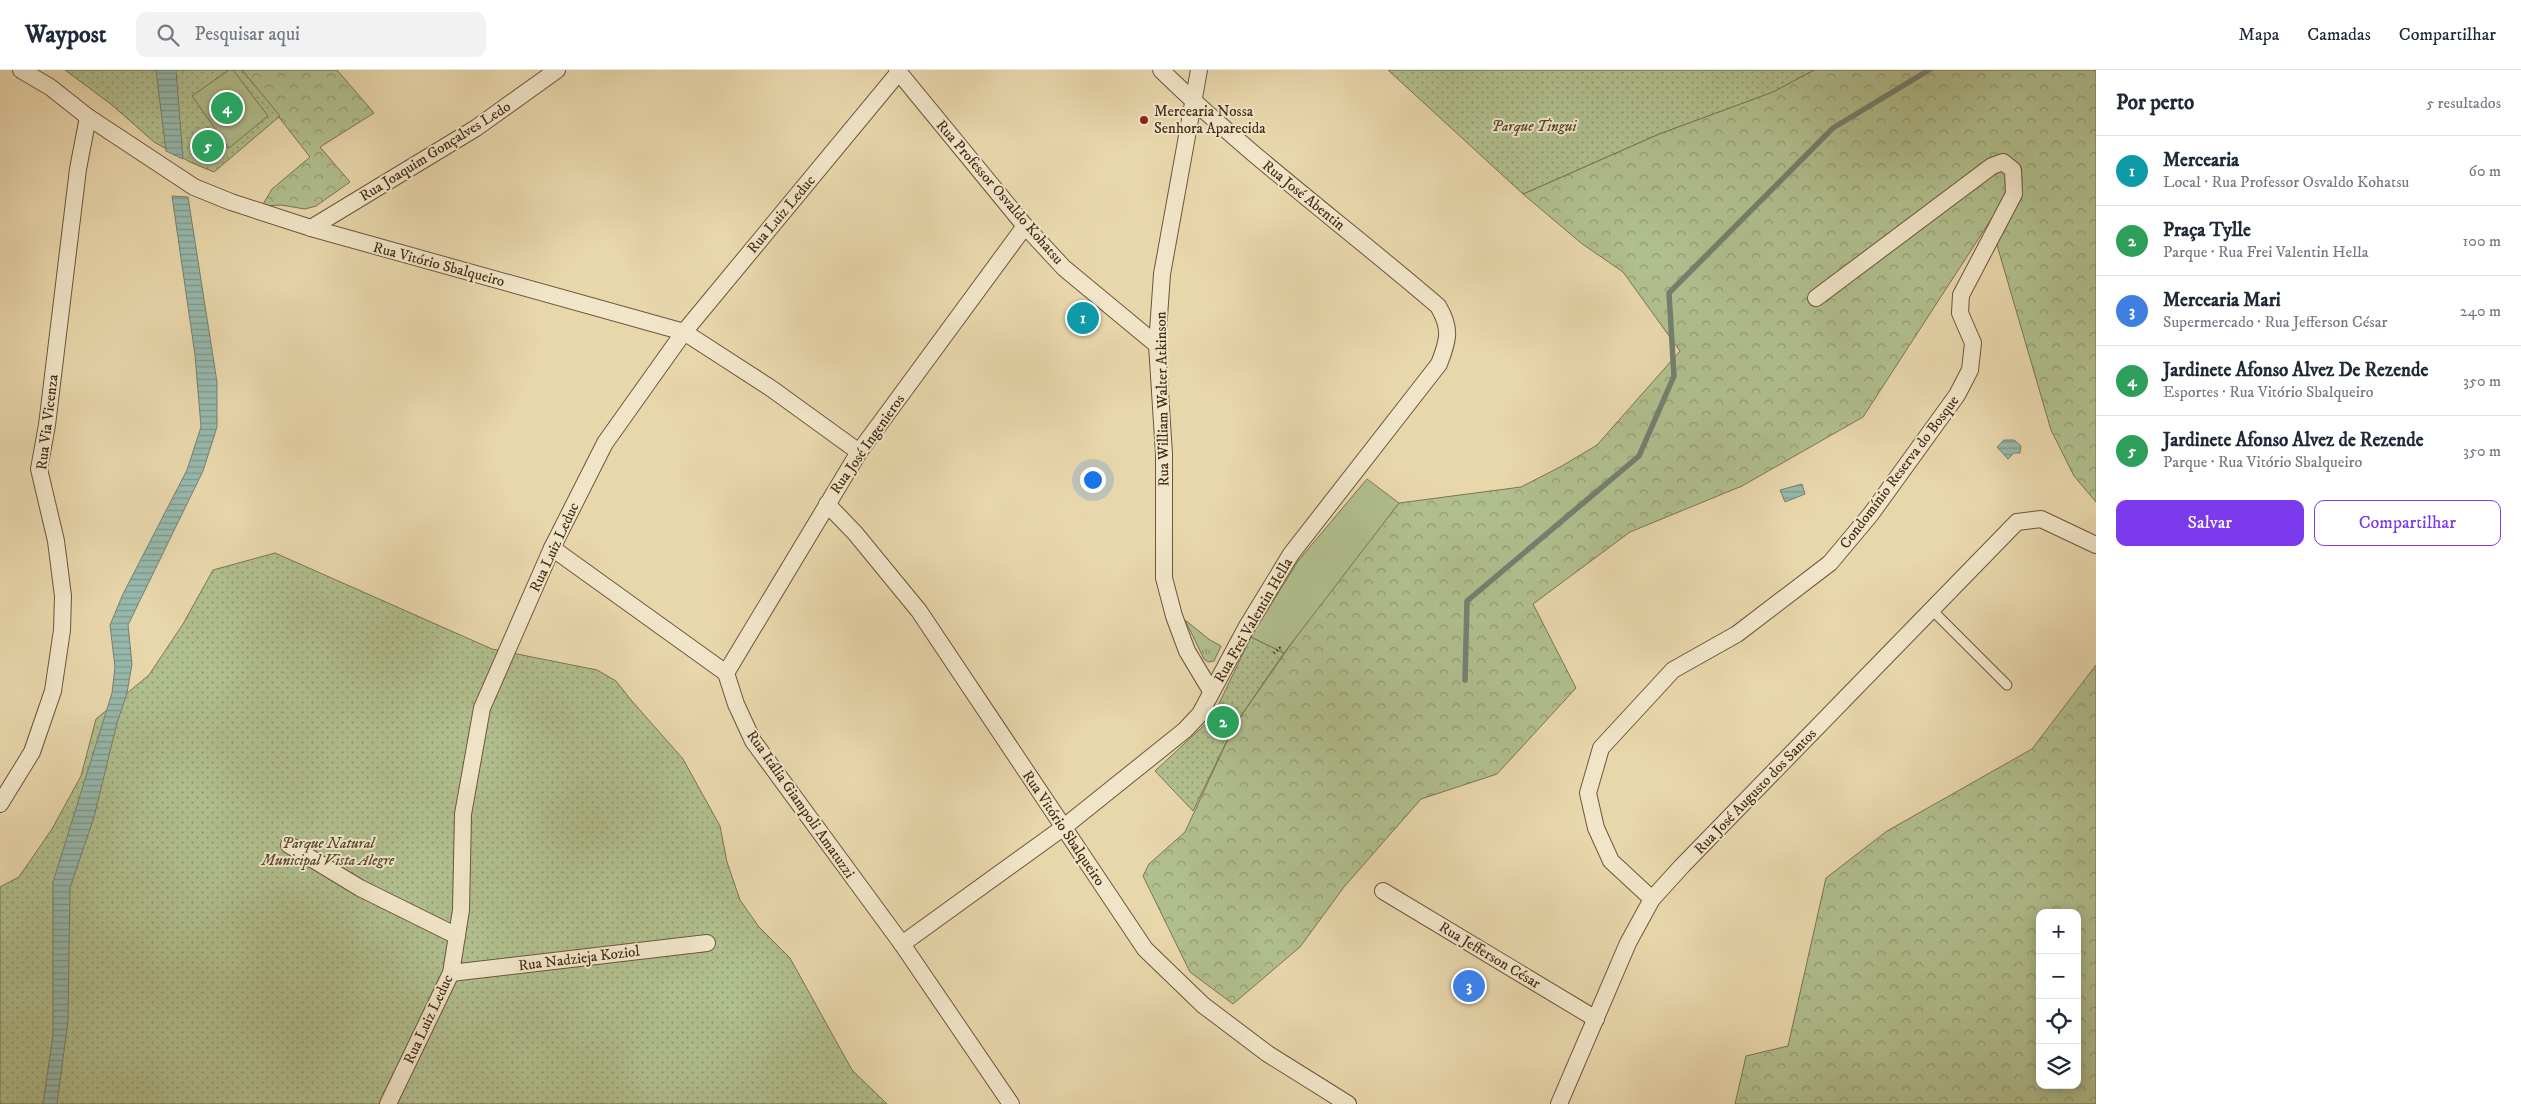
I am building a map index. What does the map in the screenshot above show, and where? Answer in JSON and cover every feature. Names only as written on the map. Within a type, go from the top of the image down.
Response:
[{"type":"street","name":"Rua Vitório Sbalqueiro","points":[[21,70],[50,87],[88,117],[194,187],[310,228],[684,332],[772,389],[859,452]]},
{"type":"street","name":"Rua Joaquim Gonçalves Ledo","points":[[310,228],[476,128],[558,70]]},
{"type":"street","name":"Rua José Abentin","points":[[1161,70],[1193,101],[1271,169],[1438,306],[1446,319]]},
{"type":"street","name":"Rua William Walter Atkinson","points":[[1199,70],[1162,274],[1158,345],[1164,454],[1164,578],[1174,616],[1187,650],[1211,691]]},
{"type":"street","name":"Rua Professor Osvaldo Kohatsu","points":[[898,71],[1025,226],[1064,268],[1158,345]]},
{"type":"street","name":"Rua Luiz Leduc","points":[[388,1104],[451,973],[461,910],[463,814],[482,708],[552,548],[605,443],[684,332],[898,71]]},
{"type":"street","name":"Rua Via Vicenza","points":[[0,804],[32,752],[53,692],[62,630],[63,596],[56,541],[39,469],[47,424],[78,170],[88,117]]},
{"type":"street","name":"Condomínio Reserva do Bosque","points":[[1652,899],[1611,861],[1596,828],[1588,794],[1601,748],[1673,670],[1737,634],[1830,563],[1871,514],[1957,395],[1970,370],[1973,342],[1960,313],[1961,295],[2014,194],[2013,170],[2003,162],[1992,166],[1816,298]]},
{"type":"street","name":"Rua José Ingenieros","points":[[726,673],[859,452],[1025,226]]},
{"type":"street","name":"Rua Frei Valentin Hella","points":[[902,944],[1064,827],[1185,730],[1200,714],[1246,628],[1291,554],[1440,364],[1448,341],[1446,319]]},
{"type":"street","name":"Rua Vitório Sbalqueiro","points":[[827,504],[855,533],[919,611],[1151,956],[1217,1016],[1268,1054],[1348,1104]]},
{"type":"street","name":"Rua José Augusto dos Santos","points":[[1559,1104],[1628,943],[1652,899],[2017,522],[2041,519],[2096,545]]},
{"type":"street","points":[[552,548],[726,673]]},
{"type":"street","name":"Rua Itália Giampoli Amatuzzi","points":[[726,673],[736,704],[753,741],[902,944],[1006,1102]]},
{"type":"street","points":[[289,845],[360,888],[457,936]]},
{"type":"street","name":"Rua Jefferson César","points":[[1383,891],[1596,1019]]},
{"type":"street","name":"Rua Nadzieja Koziol","points":[[451,973],[707,943]]},
{"type":"lane","points":[[1932,610],[2007,685]]},
{"type":"path","points":[[1274,653],[1280,648],[1282,650]]},
{"type":"green space","points":[[65,70],[242,70],[280,116],[214,172],[190,162],[154,142],[112,105]]},
{"type":"green space","points":[[229,70],[233,70],[268,116],[229,148],[192,96]]},
{"type":"green space","points":[[242,70],[337,70],[374,113],[320,147],[350,182],[316,206],[305,209],[281,205],[262,206],[272,189],[310,157]]},
{"type":"green space","name":"Parque Tingui","points":[[1388,70],[1814,70],[1773,92],[1659,134],[1523,194]]},
{"type":"green space","points":[[1814,70],[2096,70],[2096,502],[2074,476],[2051,430],[1990,221],[1863,417],[1742,486],[1630,532],[1533,604],[1576,688],[1497,774],[1421,799],[1344,887],[1300,947],[1233,1004],[1190,972],[1143,876],[1149,864],[1185,832],[1234,726],[1345,567],[1399,503],[1521,487],[1562,466],[1597,445],[1680,351],[1623,272],[1581,243],[1523,194],[1659,134],[1772,92]]},
{"type":"green space","points":[[1367,479],[1399,503],[1284,653],[1251,637],[1298,561]]},
{"type":"green space","name":"Parque Natural Municipal Vista Alegre","points":[[275,553],[492,649],[597,670],[616,681],[683,759],[720,826],[727,862],[740,900],[759,927],[790,958],[852,1070],[887,1104],[0,1104],[0,887],[19,877],[52,829],[81,776],[96,719],[149,675],[183,624],[213,570]]},
{"type":"green space","points":[[1185,620],[1210,640],[1221,646],[1214,661],[1208,662],[1204,659]]},
{"type":"green space","points":[[1251,637],[1284,653],[1234,726],[1193,811],[1155,771],[1212,718]]},
{"type":"green space","points":[[2096,665],[2096,1104],[1735,1104],[1746,1056],[1788,1046],[1826,878],[1887,831],[2032,749]]},
{"type":"water","points":[[156,70],[176,70],[183,159],[166,151]]},
{"type":"water","points":[[172,196],[188,197],[217,382],[217,427],[203,471],[128,625],[132,664],[127,693],[117,723],[94,817],[70,888],[68,1021],[57,1104],[43,1104],[53,1035],[53,882],[112,693],[115,667],[110,625],[123,594],[187,470],[201,427],[195,355]]},
{"type":"water","points":[[2004,440],[2014,440],[2021,446],[2020,453],[2014,453],[2008,459],[1997,447]]},
{"type":"water","points":[[1802,484],[1805,494],[1785,502],[1780,490]]},
{"type":"waterway","points":[[1465,680],[1467,601],[1639,456],[1674,376],[1669,293],[1833,128],[1929,70]]},
{"type":"place","name":"Jardinete Afonso Alvez De Rezende","points":[[227,108]]},
{"type":"place","name":"Mercearia Nossa Senhora Aparecida","points":[[1144,120]]},
{"type":"place","name":"Jardinete Afonso Alvez de Rezende","points":[[208,146]]},
{"type":"place","name":"Mercearia","points":[[1083,318]]},
{"type":"place","name":"Praça Tylle","points":[[1223,722]]},
{"type":"place","name":"Mercearia Mari","points":[[1469,986]]}]
